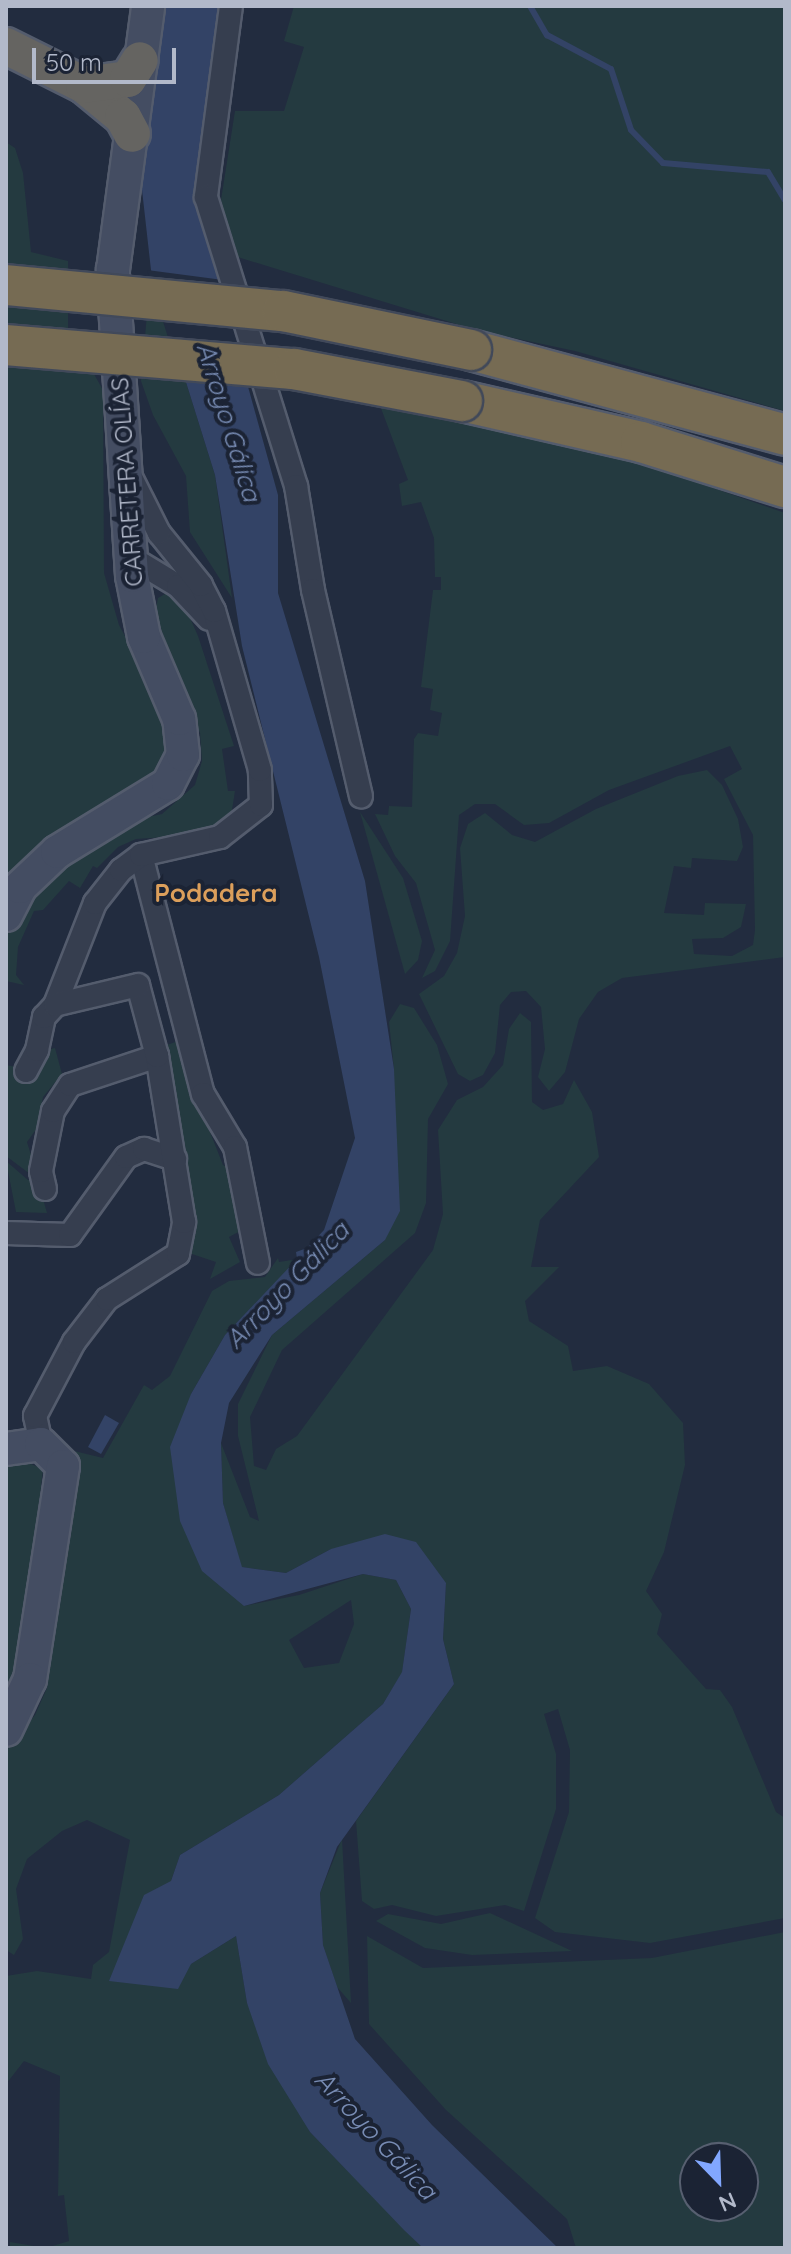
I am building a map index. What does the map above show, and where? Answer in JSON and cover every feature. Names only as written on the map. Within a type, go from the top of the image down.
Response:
[{"type":"highway","points":[[6,46],[84,85],[123,117],[132,134]]},
{"type":"highway","points":[[84,85],[128,79],[140,60]]},
{"type":"highway","points":[[6,285],[283,311],[471,350],[785,435]]},
{"type":"highway","points":[[6,345],[294,369],[462,401],[641,442],[785,487]]},
{"type":"main road","name":"CARRETERA OLÍAS","points":[[6,915],[20,887],[57,852],[168,784],[183,755],[179,719],[144,637],[130,557],[113,270],[148,6]]},
{"type":"main road","points":[[6,1449],[41,1444],[63,1466],[30,1679],[6,1730]]},
{"type":"street","points":[[231,6],[206,197],[226,274],[269,394],[296,486],[313,590],[361,797]]},
{"type":"street","points":[[26,1071],[37,1050],[44,1017],[55,1005],[95,903],[141,855],[220,837],[261,805],[260,770],[220,636],[201,585],[177,557],[124,464]]},
{"type":"street","points":[[130,557],[161,552],[177,557]]},
{"type":"street","points":[[130,557],[178,586],[199,604],[220,636]]},
{"type":"street","points":[[144,637],[149,598],[164,586],[178,586]]},
{"type":"street","points":[[141,855],[203,1094],[235,1147],[258,1263]]},
{"type":"street","points":[[41,1444],[35,1416],[74,1342],[107,1299],[178,1254],[184,1222],[157,1056],[138,985],[55,1005]]},
{"type":"street","points":[[45,1189],[41,1171],[53,1111],[70,1085],[157,1056]]},
{"type":"street","points":[[6,1233],[70,1235],[126,1157],[144,1149],[175,1159]]},
{"type":"green space","points":[[294,6],[785,6],[785,411],[575,351],[476,330],[231,255],[221,200],[235,111],[284,111],[304,47],[284,41]]},
{"type":"green space","points":[[6,142],[15,148],[23,173],[31,252],[68,261],[68,328],[103,390],[104,573],[119,625],[163,707],[170,747],[161,771],[6,889]]},
{"type":"green space","points":[[151,270],[215,475],[232,598],[190,532],[186,476],[153,415],[141,381]]},
{"type":"green space","points":[[379,403],[650,466],[785,513],[785,957],[622,978],[598,992],[579,1019],[565,1072],[549,1091],[538,1077],[545,1049],[541,1007],[526,991],[511,992],[500,1005],[495,1053],[483,1075],[470,1081],[458,1074],[419,994],[444,976],[457,953],[465,916],[460,848],[468,824],[485,813],[512,835],[535,842],[596,809],[678,776],[707,770],[722,785],[738,819],[743,847],[737,861],[692,858],[691,868],[674,866],[664,913],[704,915],[705,903],[746,904],[741,927],[723,938],[692,939],[694,954],[732,956],[753,945],[755,930],[753,835],[724,779],[742,769],[730,746],[609,790],[549,823],[524,825],[495,804],[475,804],[459,815],[450,941],[435,971],[422,978],[435,950],[416,883],[395,856],[375,814],[388,815],[389,806],[412,807],[414,739],[418,733],[438,736],[442,713],[430,710],[433,689],[421,687],[433,590],[441,590],[441,577],[435,577],[434,538],[421,502],[402,506],[399,484],[408,480]]},
{"type":"green space","points":[[170,591],[183,602],[198,636],[234,746],[222,749],[228,791],[235,791],[231,816],[223,827],[194,835],[136,839],[118,847],[97,868],[93,866],[80,888],[69,881],[43,910],[34,911],[18,947],[16,975],[24,985],[6,981],[6,929],[27,891],[120,823],[162,814],[195,785],[202,761],[200,733],[155,614],[158,598]]},
{"type":"green space","points":[[360,812],[403,878],[422,941],[418,960],[405,974]]},
{"type":"green space","points":[[400,1004],[414,1008],[437,1045],[448,1084],[428,1119],[426,1203],[415,1233],[282,1350],[250,1417],[254,1466],[266,1470],[276,1449],[297,1436],[433,1250],[443,1214],[438,1130],[457,1100],[483,1087],[503,1065],[509,1029],[520,1013],[531,1022],[532,1102],[543,1110],[563,1104],[574,1080],[592,1112],[599,1157],[540,1220],[531,1267],[559,1267],[525,1301],[529,1321],[568,1346],[573,1371],[607,1366],[649,1384],[683,1423],[685,1465],[664,1552],[646,1591],[662,1614],[657,1634],[706,1689],[720,1690],[732,1707],[776,1812],[785,1818],[785,1918],[650,1943],[555,1932],[535,1918],[569,1812],[570,1750],[558,1709],[544,1714],[556,1754],[556,1809],[524,1911],[505,1905],[436,1916],[392,1905],[374,1909],[362,1901],[356,1821],[454,1684],[443,1639],[446,1583],[331,1549],[286,1573],[241,1567],[223,1503],[221,1443],[250,1517],[259,1521],[238,1436],[238,1404],[272,1335],[385,1240],[394,1069],[389,1022]]},
{"type":"green space","points":[[184,1039],[206,1122],[223,1165],[236,1171],[244,1229],[229,1237],[240,1262],[210,1279],[216,1262],[186,1252],[161,1047]]},
{"type":"green space","points":[[55,1048],[62,1074],[43,1097],[37,1128],[27,1142],[36,1171],[30,1174],[6,1156],[6,1065],[22,1068],[42,1051]]},
{"type":"green space","points":[[6,1161],[28,1180],[37,1178],[47,1213],[16,1212]]},
{"type":"green space","points":[[278,1258],[279,1262],[298,1259],[225,1335],[191,1394],[244,1606],[299,1595],[363,1574],[396,1580],[411,1609],[402,1673],[383,1704],[279,1795],[180,1855],[171,1881],[191,1964],[236,1936],[247,2003],[310,2132],[423,2248],[46,2248],[69,2241],[64,2195],[58,2196],[60,2076],[24,2061],[6,2084],[6,1976],[37,1971],[91,1979],[93,1965],[109,1952],[130,1840],[87,1820],[62,1831],[27,1859],[16,1889],[23,1939],[14,1955],[6,1950],[6,1751],[35,1715],[47,1688],[51,1615],[74,1451],[103,1458],[144,1385],[152,1390],[170,1376],[212,1291],[229,1281],[265,1277]],"holes":[[[351,1600],[354,1624],[339,1663],[304,1668],[289,1640]]]},
{"type":"green space","points":[[16,1458],[43,1469],[25,1632],[6,1703],[6,1464]]},
{"type":"green space","points":[[342,1839],[351,2003],[337,1987],[323,1945],[320,1893]]},
{"type":"green space","points":[[490,1913],[572,1951],[472,1955],[425,1948],[376,1921],[388,1914],[441,1924]]},
{"type":"green space","points":[[785,1932],[785,2248],[576,2248],[567,2219],[446,2110],[369,2024],[367,1936],[423,1968],[652,1958]]},
{"type":"green space","points":[[10,2242],[46,2248],[10,2248]]},
{"type":"water","name":"Arroyo Gálica","points":[[166,6],[224,6],[198,206],[278,495],[278,593],[365,881],[394,1069],[400,1211],[385,1240],[272,1335],[229,1403],[221,1443],[223,1503],[242,1567],[286,1573],[331,1549],[385,1534],[416,1542],[446,1583],[443,1639],[454,1684],[337,1847],[320,1893],[323,1945],[355,2039],[432,2125],[558,2248],[423,2248],[404,2230],[310,2132],[268,2064],[247,2003],[236,1936],[191,1964],[178,1989],[109,1981],[144,1895],[171,1881],[180,1855],[279,1795],[383,1704],[402,1672],[411,1609],[396,1580],[363,1574],[244,1606],[202,1571],[180,1521],[170,1447],[191,1394],[225,1335],[297,1259],[296,1252],[307,1248],[324,1230],[355,1138],[319,957],[242,646],[215,475],[151,270],[141,181]]},
{"type":"water","points":[[105,1415],[119,1423],[101,1454],[88,1447]]},
{"type":"pier","points":[[147,270],[223,280],[253,386],[181,379]]},
{"type":"waterway","points":[[530,6],[547,35],[611,69],[631,130],[663,163],[768,172],[785,200]]},
{"type":"district","name":"Podadera","points":[[216,893]]}]
